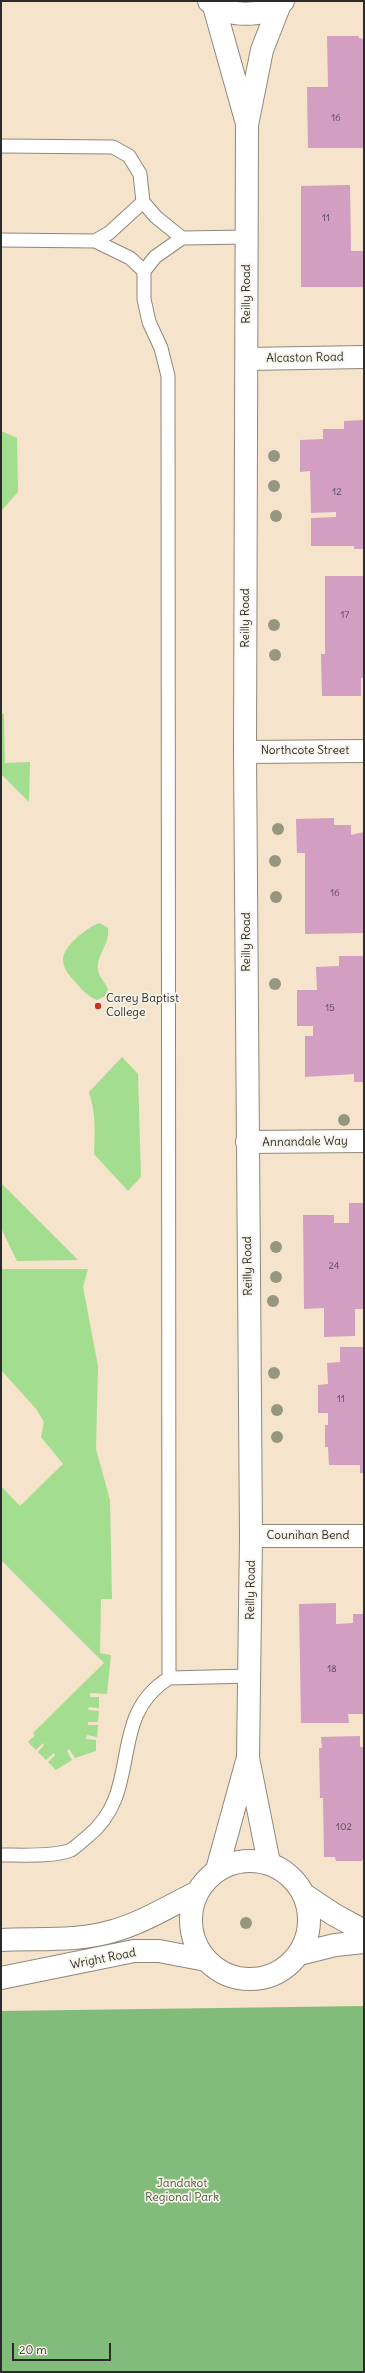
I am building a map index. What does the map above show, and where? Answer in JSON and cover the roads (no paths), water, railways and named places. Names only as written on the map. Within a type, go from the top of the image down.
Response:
[{"type":"street","points":[[212,3],[230,12],[247,14],[264,11],[282,2]]},
{"type":"street","name":"Reilly Road","points":[[269,1863],[248,1758],[251,1536],[245,752],[247,125],[262,50],[282,2]]},
{"type":"street","name":"Reilly Road","points":[[212,3],[247,125]]},
{"type":"street","name":"Alcaston Road","points":[[247,358],[364,357]]},
{"type":"street","name":"Northcote Street","points":[[245,752],[364,751]]},
{"type":"street","name":"Annandale Way","points":[[247,1142],[364,1141]]},
{"type":"street","name":"Counihan Bend","points":[[251,1536],[364,1536]]},
{"type":"street","name":"Reilly Road","points":[[217,1870],[248,1758]]},
{"type":"street","name":"Wright Road","points":[[251,1860],[269,1863],[283,1870],[294,1881],[303,1894],[308,1909],[309,1924],[306,1940],[299,1954],[286,1968],[269,1977],[250,1980],[231,1976],[214,1968],[206,1960],[194,1940],[190,1924],[191,1908],[196,1893],[205,1880],[217,1870],[233,1862],[251,1860]]},
{"type":"street","name":"Wright Road","points":[[1,1940],[60,1939],[113,1932],[131,1925],[196,1893]]},
{"type":"street","name":"Wright Road","points":[[303,1894],[333,1914],[364,1931]]},
{"type":"street","points":[[299,1954],[334,1945],[364,1942]]},
{"type":"street","name":"Wright Road","points":[[1,1978],[134,1951],[159,1951],[206,1960]]},
{"type":"lane","points":[[1,146],[113,146],[129,156],[140,174],[143,202],[156,217],[182,238]]},
{"type":"lane","points":[[95,241],[109,233],[143,202]]},
{"type":"lane","points":[[169,1678],[168,376],[161,348],[149,322],[144,299],[144,271],[155,257],[182,238],[247,236]]},
{"type":"lane","points":[[1,240],[95,241],[130,258],[144,271]]},
{"type":"lane","points":[[1,1855],[39,1855],[70,1850],[105,1821],[116,1800],[132,1723],[144,1698],[155,1687],[169,1678],[250,1676]]},
{"type":"place","name":"Carey Baptist College","points":[[98,1006]]},
{"type":"park label","name":"Jandakot Regional Park","points":[[182,2191]]}]
